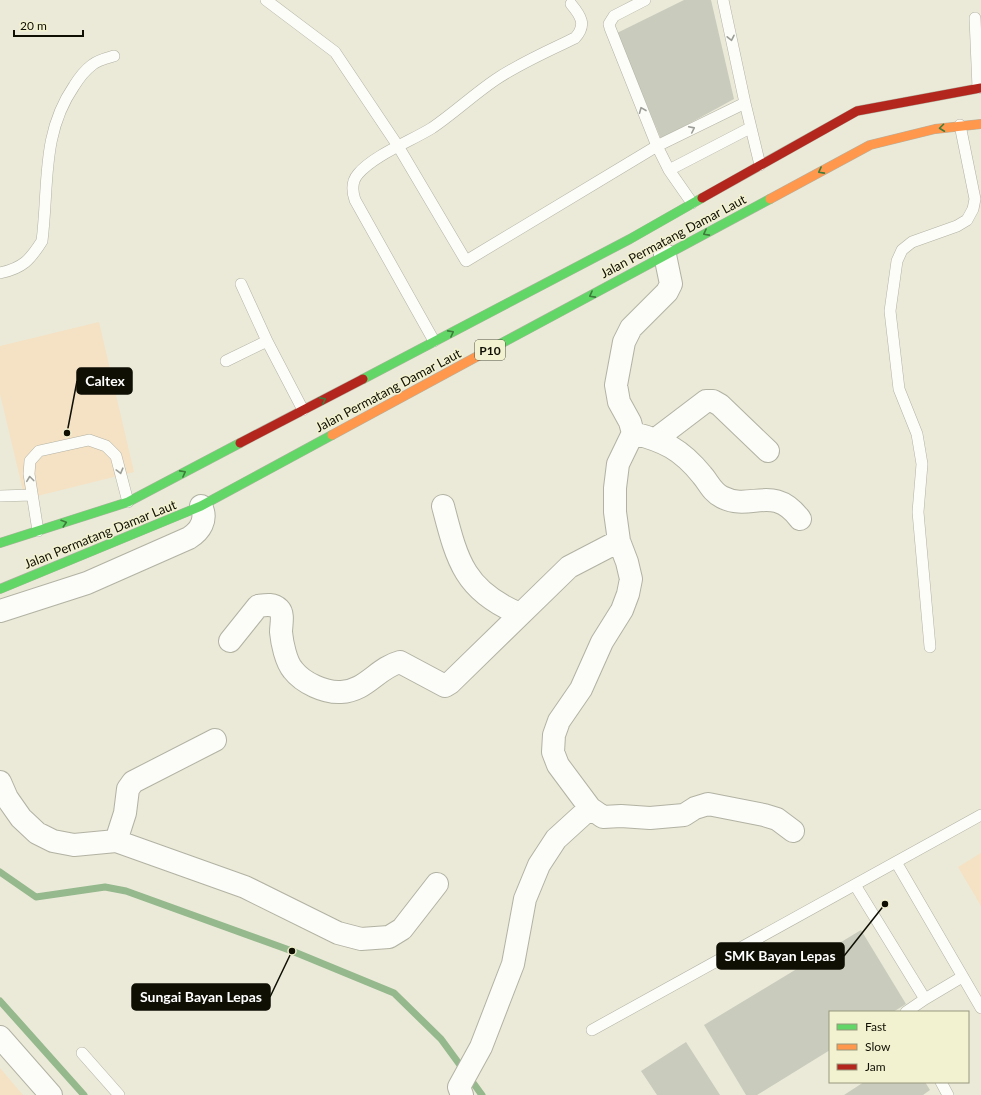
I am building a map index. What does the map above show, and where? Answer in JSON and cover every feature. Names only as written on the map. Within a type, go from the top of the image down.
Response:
[{"type":"highway","name":"Jalan Permatang Damar Laut","points":[[0,543],[128,502],[630,238],[857,111],[979,88]]},
{"type":"highway","name":"Jalan Permatang Damar Laut","points":[[0,589],[201,506],[870,145],[935,129],[960,125],[981,124]]},
{"type":"street","points":[[665,255],[671,284],[667,292],[630,328],[624,342],[619,362],[616,385],[618,396],[630,422],[633,433],[618,464],[615,512],[619,541],[627,562],[630,579],[628,594],[622,610],[602,642],[581,688],[559,721],[554,735],[553,752],[558,765],[590,808],[596,814],[603,817],[621,816],[650,818],[684,815],[695,808],[708,804],[777,819],[793,831]]},
{"type":"street","points":[[656,439],[706,401],[713,401],[720,405],[768,451]]},
{"type":"street","points":[[633,433],[656,439],[672,447],[685,457],[713,491],[723,498],[733,500],[768,500],[782,502],[793,509],[800,519]]},
{"type":"street","points":[[0,611],[87,583],[189,538],[198,532],[203,523],[204,512],[201,506]]},
{"type":"street","points":[[442,506],[456,557],[467,576],[487,596],[503,607],[520,614]]},
{"type":"street","points":[[230,641],[258,606],[267,604],[275,606],[279,609],[282,615],[282,634],[287,656],[293,670],[315,687],[334,692],[358,689],[389,665],[400,662],[445,686],[450,683],[569,567],[619,541]]},
{"type":"street","points":[[116,841],[125,813],[128,788],[133,782],[215,740]]},
{"type":"street","points":[[0,782],[7,798],[21,818],[38,833],[54,841],[74,845],[116,841],[245,887],[338,933],[361,939],[389,937],[402,929],[436,884]]},
{"type":"street","points":[[462,1088],[481,1048],[513,964],[525,899],[539,864],[556,839],[590,808]]},
{"type":"street","points":[[0,1037],[51,1095]]},
{"type":"lane","points":[[266,0],[335,52],[398,146],[466,262],[657,146],[745,103]]},
{"type":"lane","points":[[645,0],[614,16],[609,24],[657,146],[669,170],[692,203]]},
{"type":"lane","points":[[723,0],[750,128],[760,165]]},
{"type":"lane","points":[[434,341],[355,200],[352,190],[357,175],[398,146],[430,129],[495,80],[522,64],[575,38],[581,32],[583,24],[581,16],[571,4]]},
{"type":"lane","points":[[975,18],[979,88]]},
{"type":"lane","points":[[0,273],[16,269],[33,255],[42,241],[52,132],[64,101],[83,73],[93,64],[114,56]]},
{"type":"lane","points":[[930,647],[918,512],[922,464],[918,434],[899,389],[890,311],[897,261],[902,250],[912,242],[957,226],[967,220],[973,209],[977,191],[960,125]]},
{"type":"lane","points":[[669,170],[750,128]]},
{"type":"lane","points":[[241,284],[267,341],[303,410]]},
{"type":"lane","points":[[226,361],[267,341]]},
{"type":"lane","points":[[38,531],[29,474],[30,461],[39,451],[89,440],[106,446],[116,456],[128,502]]},
{"type":"lane","points":[[0,496],[32,496]]},
{"type":"lane","points":[[592,1030],[981,815]]},
{"type":"lane","points":[[896,862],[981,1008]]},
{"type":"lane","points":[[855,885],[925,999]]},
{"type":"lane","points":[[907,1011],[962,977]]},
{"type":"lane","points":[[82,1052],[119,1095]]},
{"type":"lane","points":[[942,1083],[948,1095]]},
{"type":"shaded area","points":[[99,322],[134,472],[25,499],[0,394],[0,346]]},
{"type":"shaded area","points":[[981,853],[981,906],[958,867]]},
{"type":"shaded area","points":[[0,1068],[23,1095],[0,1095]]},
{"type":"building","points":[[684,0],[711,0],[734,99],[661,139],[617,33]]},
{"type":"building","points":[[861,930],[906,1004],[895,1011],[829,1011],[829,1051],[757,1095],[746,1095],[704,1025]]},
{"type":"building","points":[[686,1042],[720,1095],[657,1095],[641,1071]]},
{"type":"building","points":[[862,1083],[926,1083],[930,1090],[923,1095],[844,1095]]},
{"type":"waterway","points":[[0,872],[36,897],[105,887],[126,891],[292,951],[394,993],[441,1039],[482,1095]]},
{"type":"waterway","points":[[0,1001],[84,1095]]},
{"type":"traffic: fast","points":[[363,379],[630,239],[702,198]]},
{"type":"traffic: fast","points":[[489,350],[770,199]]},
{"type":"traffic: fast","points":[[0,589],[201,506],[332,435]]},
{"type":"traffic: fast","points":[[0,543],[128,502],[240,443]]},
{"type":"traffic: slow","points":[[770,199],[870,145],[935,129],[981,124]]},
{"type":"traffic: slow","points":[[332,435],[489,350]]},
{"type":"traffic: jam","points":[[702,198],[857,111],[981,88]]},
{"type":"traffic: jam","points":[[240,443],[363,379]]},
{"type":"place","name":"Caltex","points":[[67,433]]},
{"type":"place","name":"SMK Bayan Lepas","points":[[885,904]]},
{"type":"place","name":"Sungai Bayan Lepas","points":[[292,951]]}]
